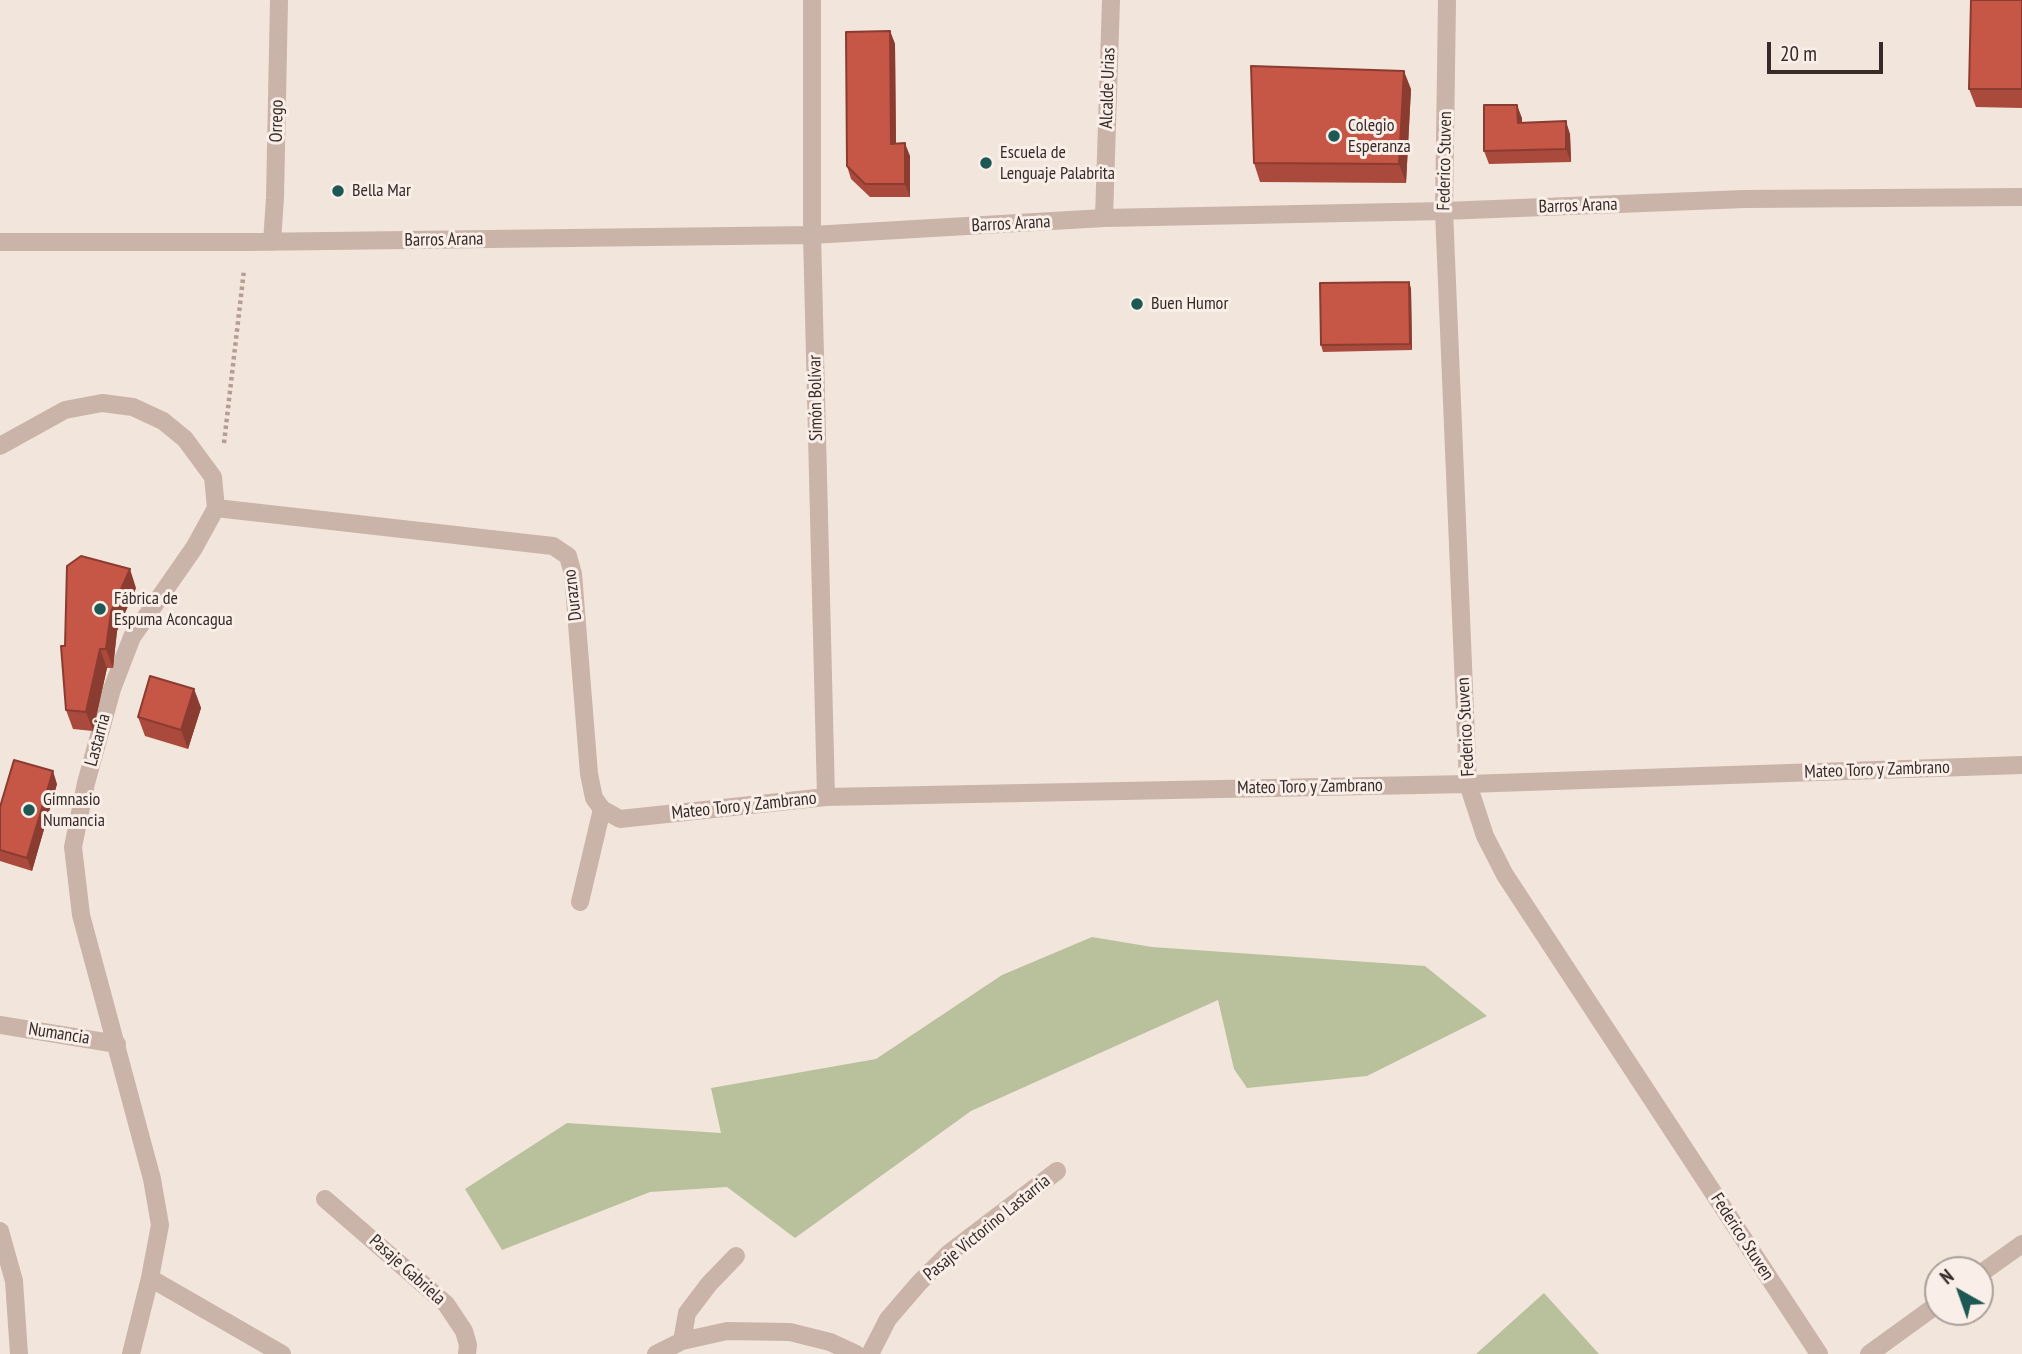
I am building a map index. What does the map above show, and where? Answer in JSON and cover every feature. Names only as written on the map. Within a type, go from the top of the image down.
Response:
[{"type":"street","name":"Orrego","points":[[272,242],[279,0]]},
{"type":"street","name":"Simón Bolívar","points":[[812,0],[812,235],[826,797]]},
{"type":"street","name":"Alcalde Urias","points":[[1104,218],[1111,0]]},
{"type":"street","name":"Federico Stuven","points":[[1447,0],[1444,211],[1468,784],[1485,836],[1505,875],[1819,1354]]},
{"type":"street","name":"Barros Arana","points":[[0,242],[272,242],[812,235],[1104,218],[1444,211],[1744,199],[2022,197]]},
{"type":"street","points":[[0,446],[65,410],[102,403],[133,407],[163,421],[185,439],[214,477],[216,508]]},
{"type":"street","name":"Durazno","points":[[216,508],[531,543],[553,546],[568,556],[573,574],[589,774],[594,798],[602,809]]},
{"type":"street","name":"Lastarria","points":[[131,1354],[160,1225],[152,1179],[81,915],[73,847],[86,783],[111,689],[132,637],[194,548],[216,508]]},
{"type":"street","name":"Mateo Toro y Zambrano","points":[[602,809],[621,819],[826,797],[1468,784],[2022,765]]},
{"type":"street","points":[[580,902],[602,809]]},
{"type":"street","name":"Numancia","points":[[0,1025],[117,1044]]},
{"type":"street","name":"Pasaje Victorino Lastarria","points":[[870,1354],[887,1320],[948,1254],[1057,1171]]},
{"type":"street","name":"Pasaje Gabriela","points":[[326,1199],[446,1304],[464,1331],[468,1345],[467,1354]]},
{"type":"street","points":[[0,1231],[14,1281],[19,1354]]},
{"type":"street","points":[[1994,1264],[2022,1244]]},
{"type":"street","points":[[682,1341],[687,1313],[709,1284],[736,1256]]},
{"type":"street","points":[[150,1279],[282,1354]]},
{"type":"street","points":[[1869,1354],[1924,1314]]},
{"type":"street","points":[[656,1354],[682,1341],[727,1331],[790,1332],[830,1342],[856,1354]]},
{"type":"path","points":[[214,477],[224,443],[247,242]]},
{"type":"green space","points":[[1092,937],[1152,947],[1425,966],[1487,1016],[1367,1076],[1247,1088],[1234,1069],[1218,1000],[971,1111],[795,1238],[727,1187],[650,1192],[502,1250],[465,1189],[567,1123],[721,1133],[711,1088],[876,1059],[1002,975]]},
{"type":"green space","points":[[1544,1293],[1599,1354],[1476,1354]]},
{"type":"building","points":[[1971,0],[2022,0],[2022,89],[1969,89]]},
{"type":"building","points":[[890,31],[891,144],[905,143],[905,184],[865,184],[847,166],[846,32]]},
{"type":"building","name":"Colegio Esperanza","points":[[1251,66],[1404,71],[1399,164],[1254,163]]},
{"type":"building","points":[[1484,105],[1517,105],[1518,123],[1566,121],[1566,149],[1484,151]]},
{"type":"building","points":[[1409,282],[1410,344],[1321,345],[1320,283]]},
{"type":"building","points":[[81,556],[130,569],[111,612],[106,649],[100,649],[86,712],[66,710],[61,646],[65,646],[67,566]]},
{"type":"building","points":[[150,676],[194,689],[181,730],[138,717]]},
{"type":"building","name":"Gimnasio Numancia","points":[[14,760],[53,771],[27,858],[0,850],[0,807]]},
{"type":"place","name":"Colegio Esperanza","points":[[1334,136]]},
{"type":"place","name":"Escuela de Lenguaje Palabrita","points":[[986,163]]},
{"type":"place","name":"Bella Mar","points":[[338,191]]},
{"type":"place","name":"Buen Humor","points":[[1137,304]]},
{"type":"place","name":"Fábrica de Espuma Aconcagua","points":[[100,609]]},
{"type":"place","name":"Gimnasio Numancia","points":[[29,810]]}]
